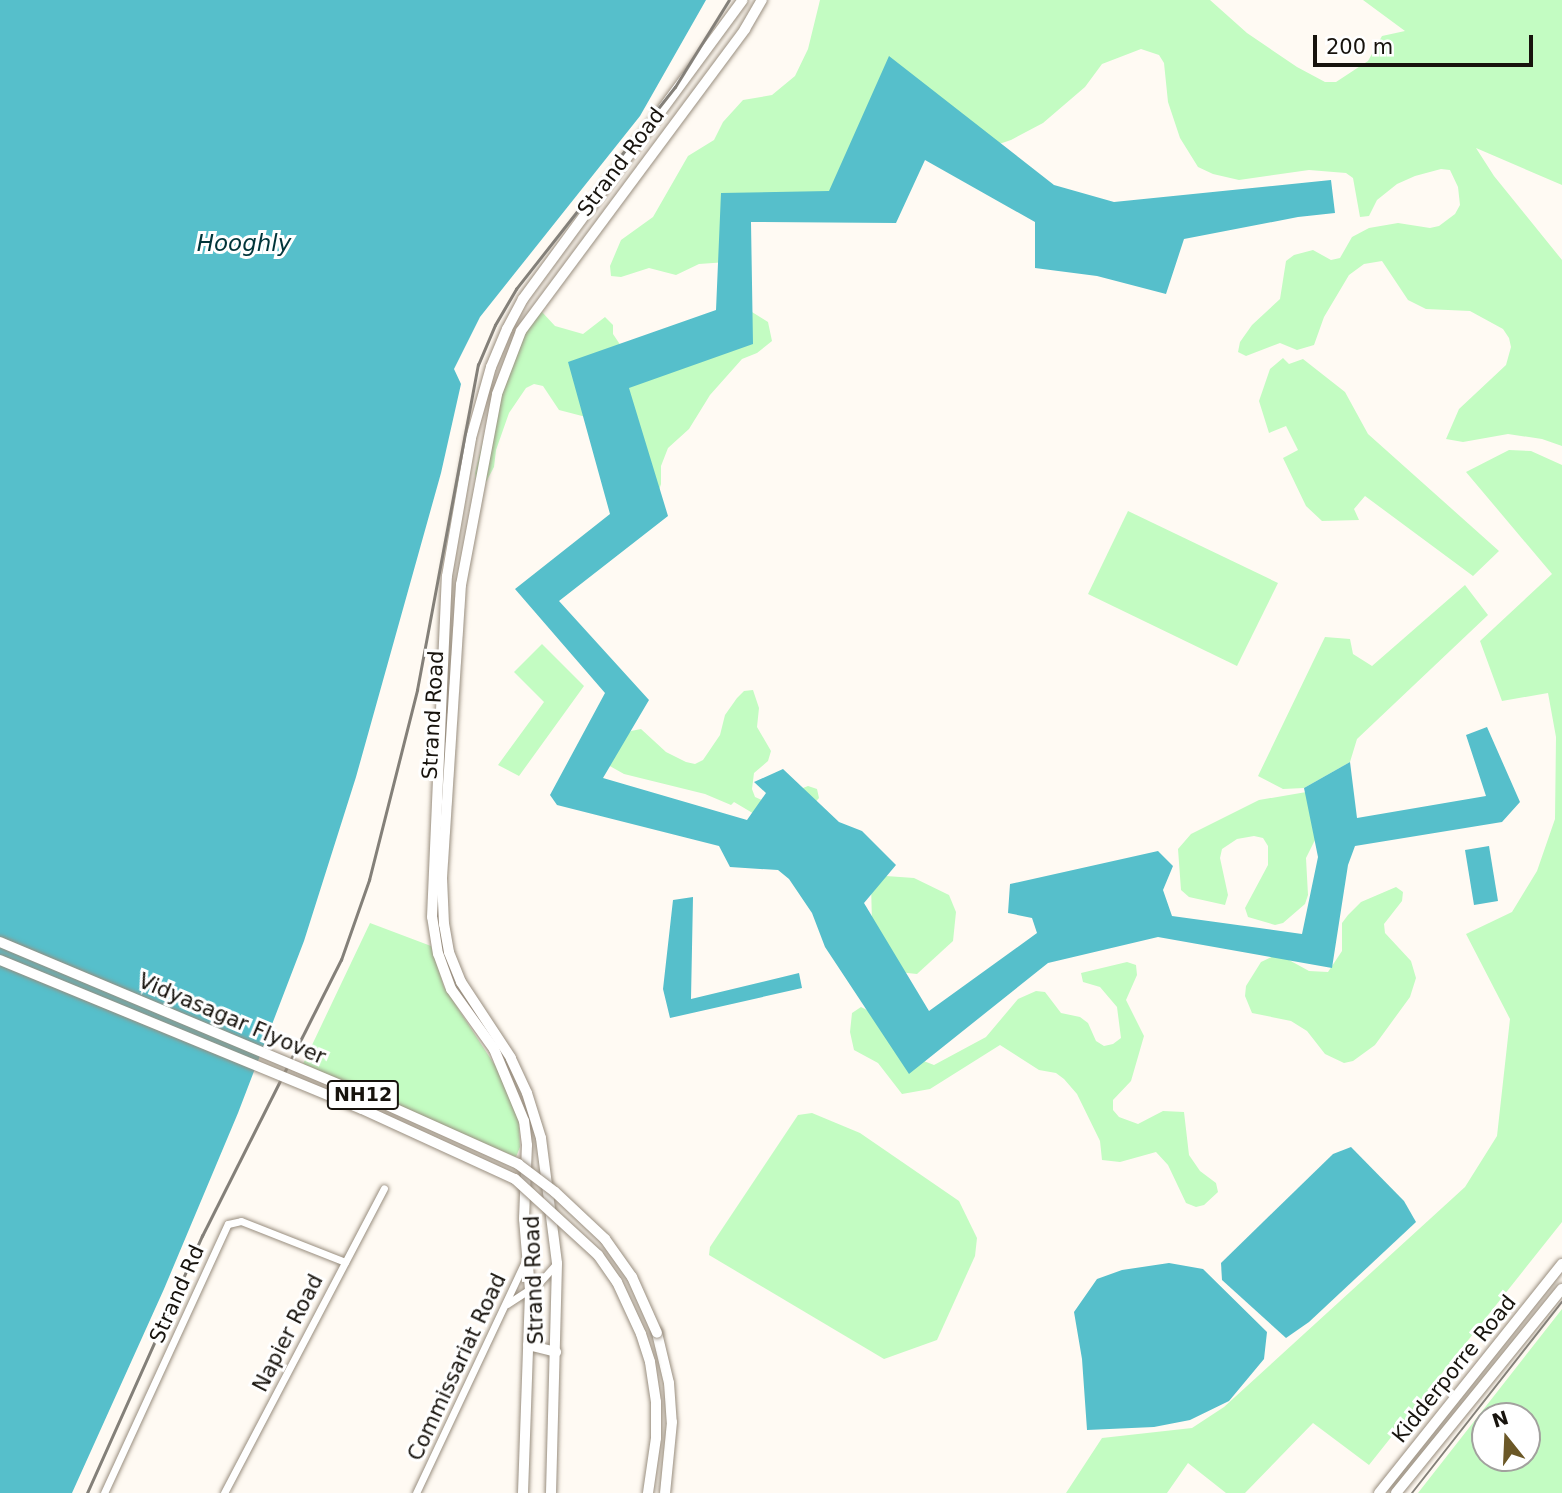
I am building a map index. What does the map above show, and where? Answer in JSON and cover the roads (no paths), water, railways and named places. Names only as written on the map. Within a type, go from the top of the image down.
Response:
[{"type":"highway","name":"Vidyasagar Flyover","points":[[0,942],[518,1164],[555,1192],[605,1239],[632,1277],[657,1333],[669,1383],[672,1422],[665,1493]]},
{"type":"highway","name":"Vidyasagar Flyover","points":[[0,960],[362,1109],[515,1179],[598,1255],[617,1282],[641,1334],[650,1362],[656,1402],[656,1438],[648,1493]]},
{"type":"main road","name":"Strand Road","points":[[523,1493],[530,1290],[524,1219],[527,1145],[524,1121],[494,1049],[451,989],[438,954],[432,917],[443,614],[471,438],[497,349],[523,299],[732,19],[743,0]]},
{"type":"main road","name":"Strand Road","points":[[551,1493],[556,1263],[547,1171],[534,1112],[505,1046],[461,982],[449,952],[444,924],[442,878],[461,585],[486,439],[507,362],[521,331],[745,29],[762,0]]},
{"type":"main road","points":[[732,19],[745,29]]},
{"type":"main road","points":[[471,438],[486,439]]},
{"type":"main road","name":"Kidderporre Road","points":[[1380,1493],[1561,1269]]},
{"type":"main road","points":[[1396,1493],[1562,1289]]},
{"type":"main road","points":[[528,1345],[556,1352]]},
{"type":"street","name":"Napier Road","points":[[225,1493],[384,1188]]},
{"type":"street","name":"Strand Rd","points":[[104,1493],[228,1224],[241,1221],[345,1262]]},
{"type":"street","name":"Commissariat Road","points":[[416,1493],[528,1255]]},
{"type":"street","points":[[507,1304],[530,1290],[556,1263]]},
{"type":"water","name":"Hooghly","points":[[0,0],[706,0],[640,116],[480,317],[454,369],[461,384],[441,473],[356,777],[304,941],[238,1113],[164,1289],[72,1493],[0,1493]]},
{"type":"water","points":[[889,56],[1054,185],[1114,202],[1331,180],[1335,213],[1298,217],[1184,239],[1166,294],[1097,276],[1035,268],[1035,222],[925,160],[896,223],[751,222],[753,344],[629,388],[668,516],[559,601],[649,700],[603,778],[747,820],[766,793],[754,782],[783,769],[839,822],[862,831],[896,865],[864,903],[929,1011],[1037,933],[1032,918],[1008,913],[1010,884],[1158,851],[1173,866],[1163,890],[1172,916],[1302,934],[1318,857],[1304,788],[1350,762],[1357,818],[1486,796],[1466,735],[1487,727],[1520,802],[1502,822],[1355,846],[1348,865],[1332,968],[1158,937],[1048,963],[909,1074],[825,947],[812,913],[789,879],[778,870],[730,867],[719,846],[557,805],[550,795],[605,693],[515,589],[610,514],[568,362],[716,310],[721,193],[829,191]]},
{"type":"water","points":[[1489,846],[1498,901],[1474,905],[1465,850]]},
{"type":"water","points":[[693,897],[691,999],[799,973],[802,988],[670,1018],[663,989],[673,900]]},
{"type":"water","points":[[1351,1147],[1404,1201],[1416,1222],[1309,1322],[1286,1338],[1222,1280],[1221,1263],[1333,1154]]},
{"type":"water","points":[[1169,1263],[1203,1269],[1267,1332],[1264,1359],[1229,1401],[1190,1420],[1154,1427],[1087,1430],[1082,1359],[1074,1312],[1097,1279],[1122,1270]]},
{"type":"tram line","points":[[1412,1493],[1562,1302]]},
{"type":"railway","points":[[87,1493],[202,1236],[341,960],[369,880],[417,690],[478,365],[495,325],[516,289],[675,87],[729,0]]}]
